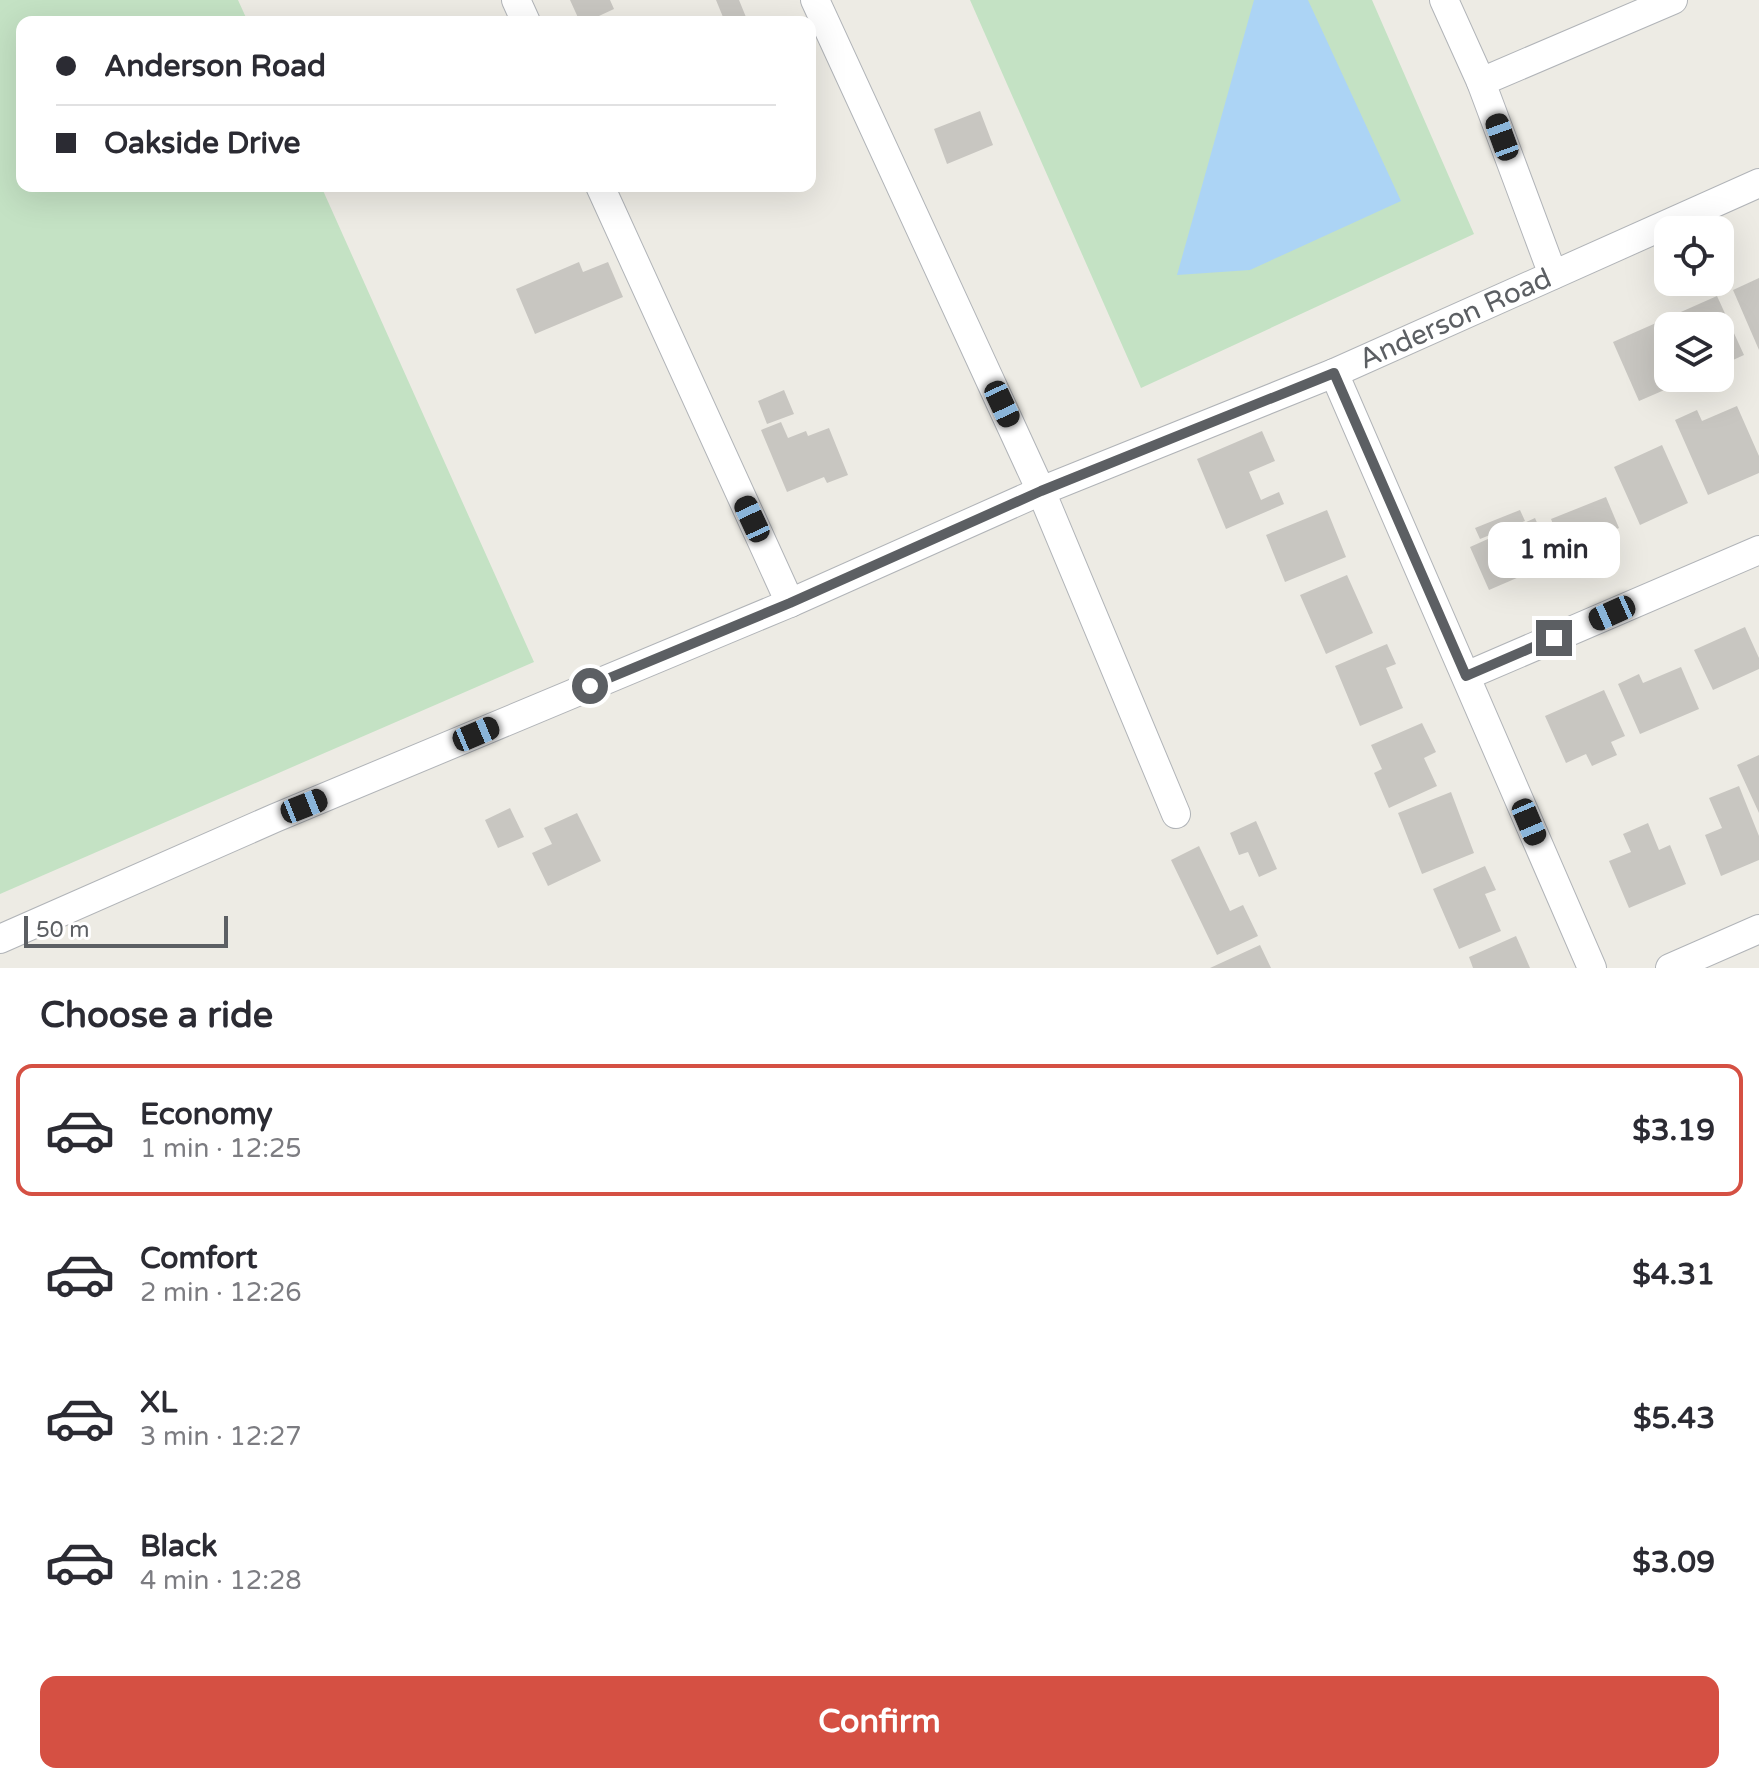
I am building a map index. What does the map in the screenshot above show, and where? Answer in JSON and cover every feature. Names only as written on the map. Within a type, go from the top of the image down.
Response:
[{"type":"street","points":[[815,0],[1041,491],[1176,814]]},
{"type":"street","points":[[1444,0],[1481,82],[1553,275]]},
{"type":"street","points":[[1481,82],[1673,0]]},
{"type":"street","name":"Anderson Road","points":[[0,939],[275,818],[790,603],[1041,491],[1334,373],[1759,183]]},
{"type":"street","points":[[603,192],[790,603]]},
{"type":"street","points":[[1334,373],[1592,968]]},
{"type":"street","points":[[1466,676],[1759,550]]},
{"type":"street","points":[[1670,968],[1759,929]]},
{"type":"green space","points":[[0,0],[238,0],[245,16],[16,16],[16,192],[324,192],[534,662],[0,894]]},
{"type":"green space","points":[[970,0],[1372,0],[1474,234],[1141,388]]},
{"type":"water","points":[[1254,0],[1308,0],[1401,201],[1250,270],[1177,275]]},
{"type":"building","points":[[570,0],[610,0],[614,9],[599,16],[577,16]]},
{"type":"building","points":[[716,0],[739,0],[746,16],[723,16]]},
{"type":"building","points":[[980,111],[993,145],[947,164],[934,129]]},
{"type":"building","points":[[579,262],[583,272],[608,262],[623,297],[535,334],[516,289]]},
{"type":"building","points":[[1759,278],[1759,350],[1734,292],[1734,290]]},
{"type":"building","points":[[1717,296],[1724,312],[1681,312]]},
{"type":"building","points":[[1654,324],[1654,392],[1660,392],[1639,401],[1613,342]]},
{"type":"building","points":[[1734,333],[1744,355],[1734,360]]},
{"type":"building","points":[[784,390],[794,414],[767,424],[758,401]]},
{"type":"building","points":[[1737,406],[1759,456],[1759,473],[1708,495],[1675,420],[1697,410],[1702,421]]},
{"type":"building","points":[[781,422],[788,438],[806,431],[808,436],[829,428],[848,475],[827,483],[824,477],[787,492],[761,430]]},
{"type":"building","points":[[1262,431],[1275,461],[1249,472],[1261,500],[1279,492],[1284,504],[1226,529],[1197,459]]},
{"type":"building","points":[[1662,445],[1688,503],[1640,525],[1614,467]]},
{"type":"building","points":[[1606,497],[1619,528],[1600,536],[1602,543],[1566,557],[1551,519]]},
{"type":"building","points":[[1327,510],[1346,557],[1285,582],[1266,535]]},
{"type":"building","points":[[1520,510],[1525,521],[1480,539],[1475,528]]},
{"type":"building","points":[[1535,518],[1554,562],[1489,590],[1470,547]]},
{"type":"building","points":[[1347,575],[1373,633],[1326,654],[1300,595]]},
{"type":"building","points":[[1745,627],[1759,658],[1759,669],[1713,690],[1694,650]]},
{"type":"building","points":[[1387,644],[1396,664],[1386,668],[1403,708],[1360,726],[1335,666]]},
{"type":"building","points":[[1681,667],[1699,709],[1640,734],[1618,684],[1639,674],[1643,683]]},
{"type":"building","points":[[1604,690],[1625,736],[1611,742],[1617,755],[1592,766],[1586,754],[1566,763],[1545,716]]},
{"type":"building","points":[[1422,723],[1436,752],[1424,758],[1437,786],[1389,808],[1374,773],[1382,769],[1371,745]]},
{"type":"building","points":[[1759,755],[1759,813],[1737,765]]},
{"type":"building","points":[[1739,786],[1759,836],[1759,860],[1721,876],[1705,835],[1722,828],[1709,798]]},
{"type":"building","points":[[1451,792],[1474,853],[1422,874],[1398,813]]},
{"type":"building","points":[[510,808],[524,837],[498,848],[485,820]]},
{"type":"building","points":[[577,813],[601,861],[548,886],[532,853],[552,844],[544,828]]},
{"type":"building","points":[[1256,821],[1277,869],[1259,877],[1248,852],[1239,855],[1230,833]]},
{"type":"building","points":[[1648,823],[1659,850],[1670,845],[1686,884],[1629,908],[1609,861],[1631,852],[1623,834]]},
{"type":"building","points":[[1199,846],[1230,911],[1243,905],[1258,936],[1217,955],[1171,860]]},
{"type":"building","points":[[1485,866],[1496,890],[1485,894],[1501,931],[1459,949],[1433,889]]},
{"type":"building","points":[[1516,936],[1530,968],[1473,968],[1469,957]]},
{"type":"building","points":[[1260,945],[1271,968],[1210,968]]},
{"type":"route","points":[[590,686],[790,603],[1041,491],[1334,373],[1466,676],[1554,638]]}]
